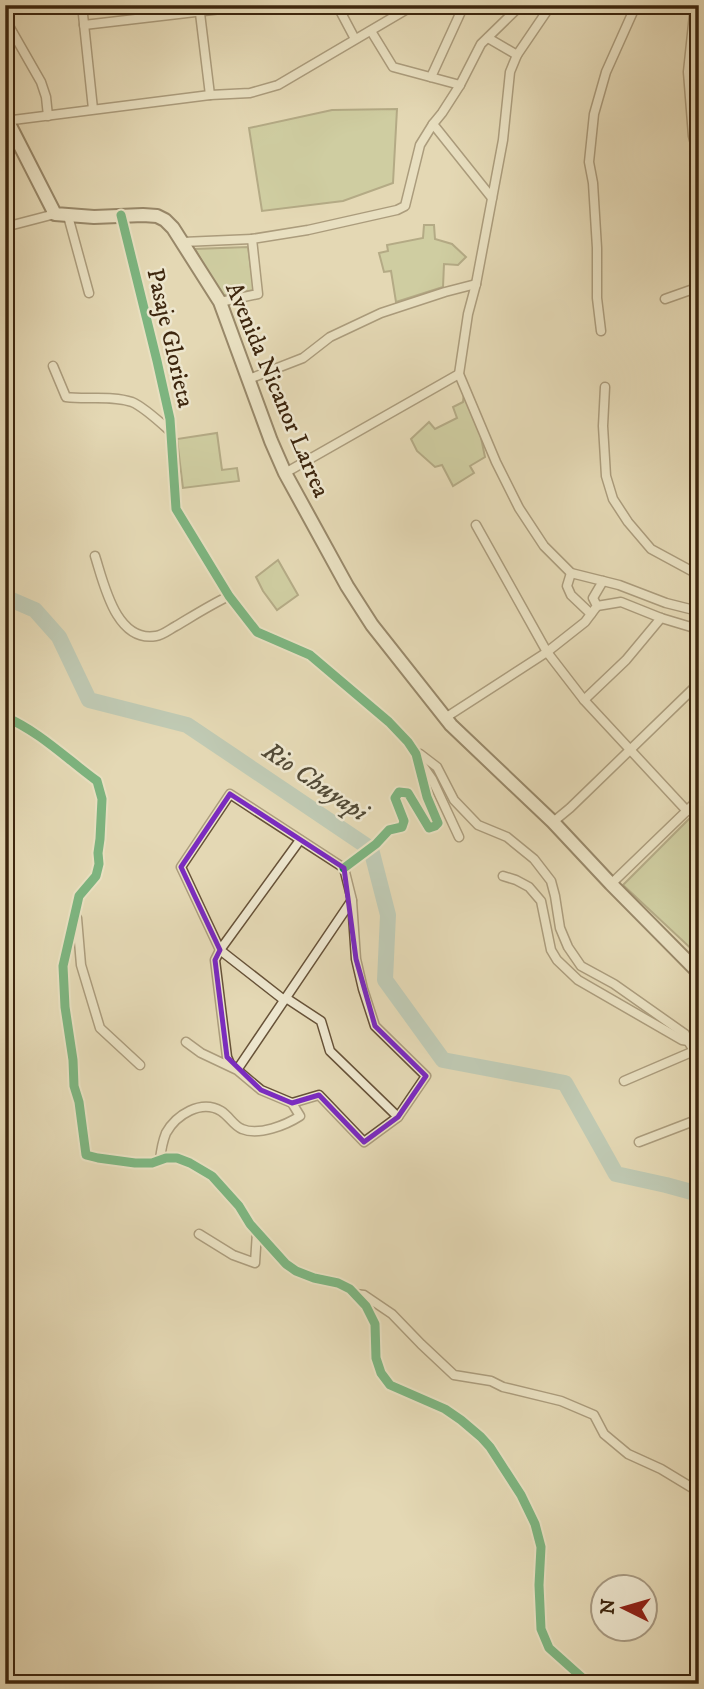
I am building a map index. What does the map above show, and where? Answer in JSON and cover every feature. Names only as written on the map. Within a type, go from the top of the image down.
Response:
[{"type":"main road","points":[[6,119],[62,215]]},
{"type":"main road","name":"Avenida Nicanor Larrea","points":[[62,215],[157,216],[173,228],[220,302],[285,472],[347,586],[372,625],[445,718],[553,822],[699,974]]},
{"type":"street","points":[[82,5],[93,109]]},
{"type":"street","points":[[84,24],[200,9],[256,5]]},
{"type":"street","points":[[337,5],[355,39]]},
{"type":"street","points":[[6,119],[210,95],[250,93],[278,85],[414,5]]},
{"type":"street","points":[[431,77],[464,5]]},
{"type":"street","points":[[183,242],[252,239],[307,230],[405,206],[420,145],[460,85],[481,44],[522,5]]},
{"type":"street","points":[[551,5],[517,55],[510,72],[503,141],[468,314],[459,374],[496,462],[519,508],[544,546],[571,573],[619,585],[666,603],[699,609]]},
{"type":"street","points":[[600,331],[593,183],[589,162],[594,114],[606,72],[636,5]]},
{"type":"street","points":[[695,5],[688,72],[693,136],[699,160]]},
{"type":"street","points":[[200,9],[210,95]]},
{"type":"street","points":[[5,19],[41,82],[48,116]]},
{"type":"street","points":[[371,31],[394,67],[460,85]]},
{"type":"street","points":[[488,38],[517,55]]},
{"type":"street","points":[[433,124],[492,198]]},
{"type":"street","points":[[5,227],[62,215],[89,293]]},
{"type":"street","name":"Pasaje Glorieta","points":[[121,215],[170,419],[176,509],[229,596],[257,632],[310,655],[399,732],[416,754]]},
{"type":"street","points":[[220,302],[258,294],[252,239]]},
{"type":"street","points":[[249,379],[303,358],[330,337],[381,313],[475,284]]},
{"type":"street","points":[[665,299],[699,287]]},
{"type":"street","points":[[53,366],[66,397],[130,401],[171,432]]},
{"type":"street","points":[[285,472],[459,374]]},
{"type":"street","points":[[605,387],[603,426],[606,476],[613,499],[651,549],[699,575]]},
{"type":"street","points":[[476,525],[547,652],[584,701],[687,811]]},
{"type":"street","points":[[95,556],[118,618],[129,630],[140,635],[157,636],[229,596]]},
{"type":"street","points":[[571,573],[567,586],[571,596],[591,614]]},
{"type":"street","points":[[597,606],[593,598],[603,581]]},
{"type":"street","points":[[445,718],[547,652],[585,622],[597,606],[621,602],[699,632]]},
{"type":"street","points":[[584,701],[626,660],[661,618]]},
{"type":"street","points":[[553,822],[699,683]]},
{"type":"street","points":[[5,718],[45,740],[97,781],[102,799],[99,864],[96,876],[79,896],[64,966],[65,1007],[74,1086],[79,1102],[86,1154],[135,1163],[152,1163],[166,1158],[177,1158],[190,1163],[212,1176],[286,1264],[314,1278],[338,1283],[355,1294],[366,1306],[376,1324],[376,1358],[381,1373],[390,1385],[445,1409],[461,1420],[490,1447],[521,1495],[535,1524],[541,1547],[538,1585],[541,1629],[549,1648],[591,1684]]},
{"type":"street","points":[[416,754],[432,779],[459,837]]},
{"type":"street","points":[[344,868],[376,844],[389,830],[402,827],[404,821],[395,798],[399,792],[408,793],[429,828],[438,823],[427,797],[416,754]]},
{"type":"street","points":[[416,754],[420,754],[437,767],[454,800],[478,825],[507,837],[534,859],[551,881],[560,928],[568,947],[581,966],[614,984],[685,1034],[696,1055],[624,1082]]},
{"type":"street","points":[[292,1103],[319,1095],[364,1142],[398,1117],[426,1076],[375,1026],[356,959],[352,900],[344,868],[230,793],[181,867],[220,950],[285,999],[321,1021],[330,1051],[398,1117]]},
{"type":"street","points":[[611,884],[699,799]]},
{"type":"street","points":[[160,1160],[160,1148],[167,1131],[179,1117],[197,1108],[212,1107],[223,1112],[242,1129],[259,1131],[287,1124],[300,1116],[292,1103],[261,1090],[230,1064],[215,960],[300,840]]},
{"type":"street","points":[[503,876],[529,887],[541,901],[551,950],[557,960],[578,980],[688,1041]]},
{"type":"street","points":[[237,1070],[352,900]]},
{"type":"street","points":[[77,908],[81,965],[100,1028],[140,1065]]},
{"type":"street","points":[[186,1042],[201,1053],[237,1070]]},
{"type":"street","points":[[639,1142],[699,1119]]},
{"type":"street","points":[[199,1234],[233,1255],[255,1263],[257,1232]]},
{"type":"street","points":[[355,1294],[364,1295],[392,1314],[454,1375],[491,1381],[503,1387],[561,1401],[594,1415],[604,1434],[628,1454],[661,1469],[699,1492]]},
{"type":"highlighted area","points":[[230,794],[344,868],[356,959],[375,1026],[426,1076],[398,1117],[364,1142],[319,1095],[292,1103],[261,1090],[227,1057],[215,960],[220,950],[181,867]]},
{"type":"green space","points":[[397,109],[393,183],[343,201],[262,211],[249,128],[332,110]]},
{"type":"green space","points":[[424,225],[434,225],[435,239],[452,244],[466,257],[458,265],[444,264],[443,287],[396,302],[391,271],[384,272],[379,253],[388,251],[387,245],[423,238]]},
{"type":"green space","points":[[248,247],[254,290],[221,296],[195,249]]},
{"type":"green space","points":[[464,392],[478,423],[485,457],[470,466],[474,473],[453,486],[442,465],[435,467],[417,451],[411,439],[429,422],[435,429],[457,418],[453,407],[463,402]]},
{"type":"green space","points":[[217,433],[222,470],[237,468],[239,481],[183,488],[177,439]]},
{"type":"green space","points":[[278,560],[298,595],[277,610],[256,577]]},
{"type":"green space","points":[[689,819],[699,822],[699,956],[623,885]]},
{"type":"waterway","name":"Rio Chuyapi","points":[[5,597],[35,610],[59,637],[89,700],[187,725],[371,849],[388,915],[385,980],[443,1060],[565,1083],[616,1174],[699,1194]]},
{"type":"cycle path","points":[[121,215],[170,419],[176,509],[229,596],[257,632],[310,655],[389,722],[416,754],[427,797],[438,823],[429,828],[408,793],[399,792],[395,798],[404,821],[402,827],[389,830],[376,844],[344,868]]},
{"type":"cycle path","points":[[5,717],[41,738],[97,781],[102,799],[99,864],[96,876],[79,896],[63,966],[74,1086],[79,1102],[86,1155],[135,1163],[152,1163],[166,1158],[177,1158],[190,1163],[212,1176],[286,1264],[296,1271],[350,1289],[366,1306],[375,1324],[376,1358],[381,1373],[390,1385],[445,1409],[461,1420],[490,1447],[521,1495],[535,1524],[541,1547],[541,1629],[549,1648],[591,1684]]}]
